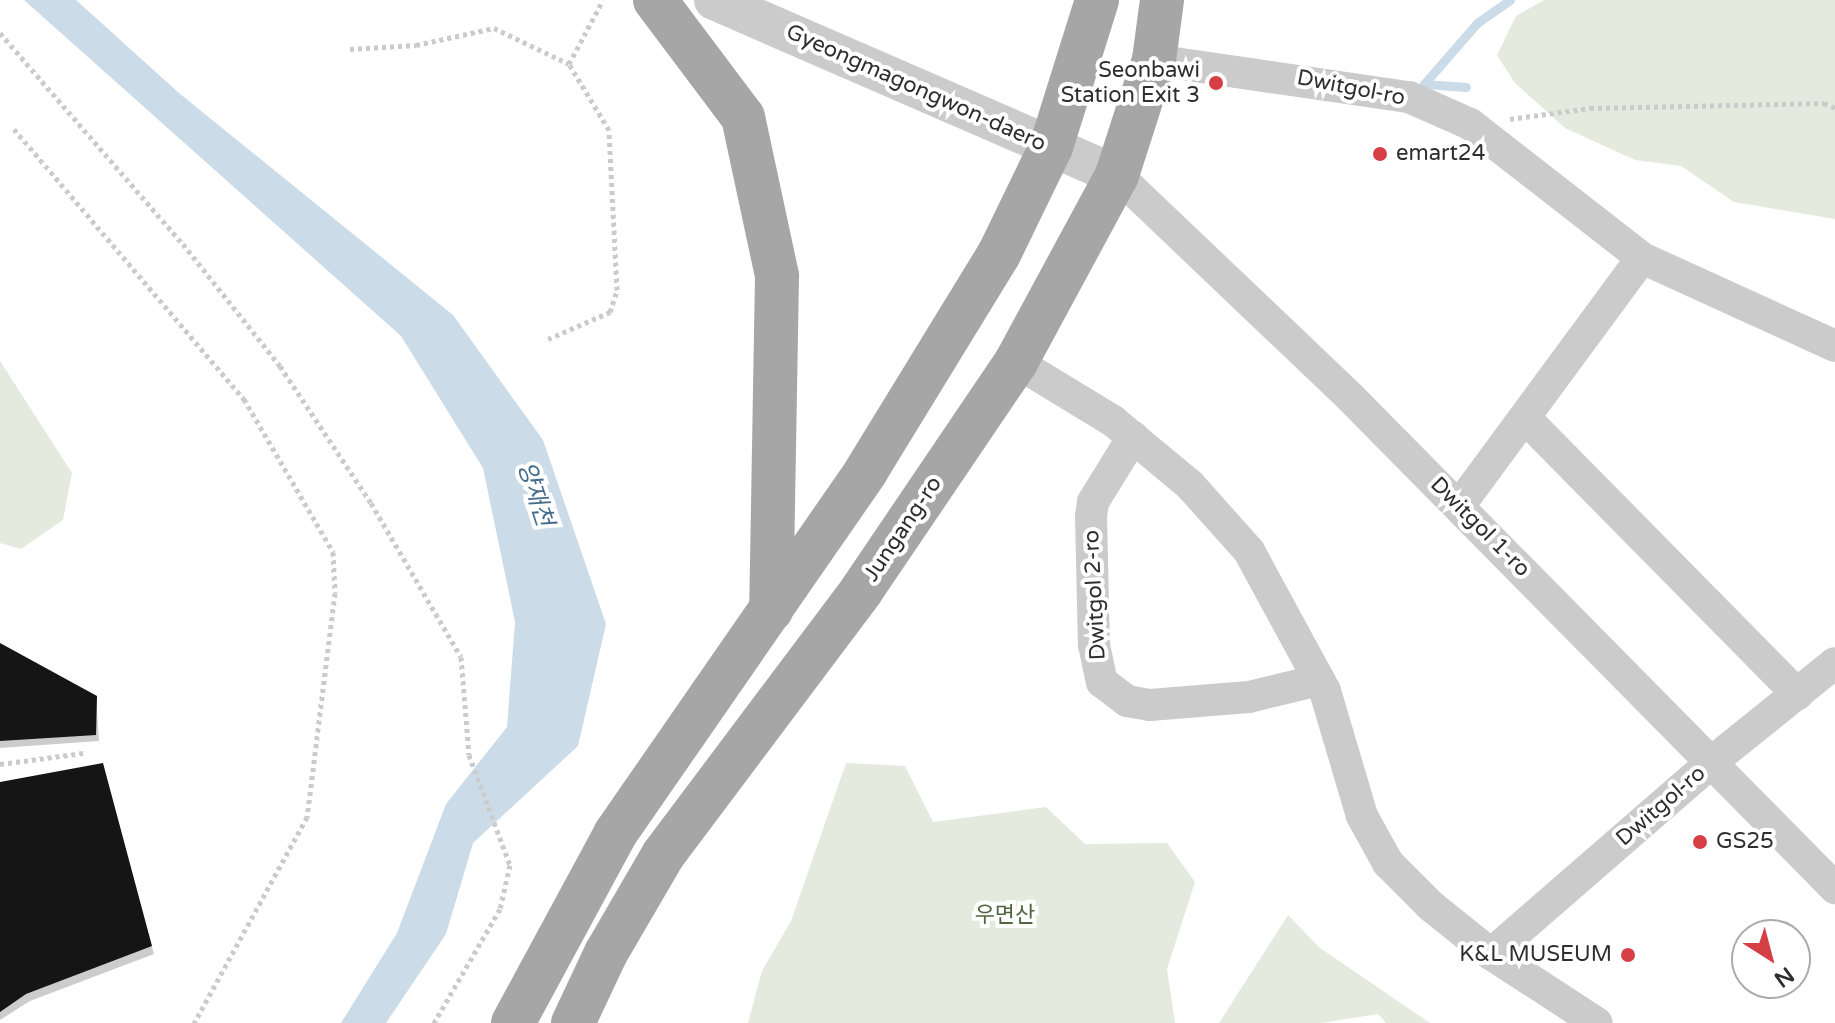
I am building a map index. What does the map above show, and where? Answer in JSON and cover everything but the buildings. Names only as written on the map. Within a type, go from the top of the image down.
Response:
[{"type":"main road","points":[[655,0],[743,117],[777,276],[771,610]]},
{"type":"main road","points":[[513,1023],[615,834],[866,471],[982,281],[1051,147],[1097,0]]},
{"type":"main road","name":"Jungang-ro","points":[[573,1023],[606,953],[663,855],[861,591],[1016,362],[1117,175],[1154,60],[1162,0]]},
{"type":"street","name":"Gyeongmagongwon-daero","points":[[714,0],[1117,175]]},
{"type":"street","name":"Dwitgol-ro","points":[[1154,60],[1409,97],[1470,124],[1642,258],[1835,346]]},
{"type":"street","name":"Dwitgol 1-ro","points":[[1117,175],[1459,506],[1835,888]]},
{"type":"street","points":[[1459,506],[1642,258]]},
{"type":"street","points":[[1016,362],[1133,437],[1190,485],[1249,551],[1319,680],[1362,816],[1388,863],[1431,906],[1491,954],[1597,1023]]},
{"type":"street","points":[[1525,418],[1797,694]]},
{"type":"street","name":"Dwitgol 2-ro","points":[[1133,437],[1093,502],[1091,516],[1094,645],[1102,682],[1127,701],[1150,705],[1249,697],[1319,680]]},
{"type":"street","name":"Dwitgol-ro","points":[[1491,954],[1713,761],[1835,663]]},
{"type":"path","points":[[569,64],[603,0]]},
{"type":"path","points":[[350,49],[416,45],[494,28],[569,64],[609,130],[617,290],[610,312],[548,339]]},
{"type":"path","points":[[0,33],[183,244],[280,366],[371,503],[461,657],[469,755],[510,865],[500,909],[434,1023]]},
{"type":"path","points":[[1470,124],[1590,108],[1824,103],[1835,108]]},
{"type":"path","points":[[14,129],[244,399],[333,552],[335,593],[307,817],[194,1023]]},
{"type":"path","points":[[0,764],[83,753]]},
{"type":"green space","points":[[1544,0],[1835,0],[1835,219],[1734,202],[1681,166],[1635,160],[1565,128],[1515,83],[1497,55],[1516,16]]},
{"type":"green space","points":[[0,361],[72,473],[63,520],[21,549],[0,543]]},
{"type":"green space","name":"우면산","points":[[846,763],[905,766],[933,822],[1046,807],[1085,844],[1167,843],[1195,882],[1167,969],[1175,1023],[748,1023],[762,971],[791,921]]},
{"type":"green space","points":[[1288,915],[1320,948],[1430,1023],[1386,1023],[1378,1014],[1321,1023],[1219,1023]]},
{"type":"water","name":"양재천","points":[[24,0],[76,0],[179,93],[453,315],[543,440],[606,624],[578,746],[473,843],[446,934],[386,1023],[341,1023],[397,933],[446,804],[507,727],[515,622],[483,468],[401,336]]},
{"type":"waterway","points":[[1424,84],[1477,23],[1510,0]]},
{"type":"waterway","points":[[1424,84],[1466,87]]},
{"type":"place","name":"Seonbawi Station Exit 3","points":[[1216,83]]},
{"type":"place","name":"emart24","points":[[1380,154]]},
{"type":"place","name":"GS25","points":[[1700,842]]},
{"type":"place","name":"K&L MUSEUM","points":[[1628,955]]}]
